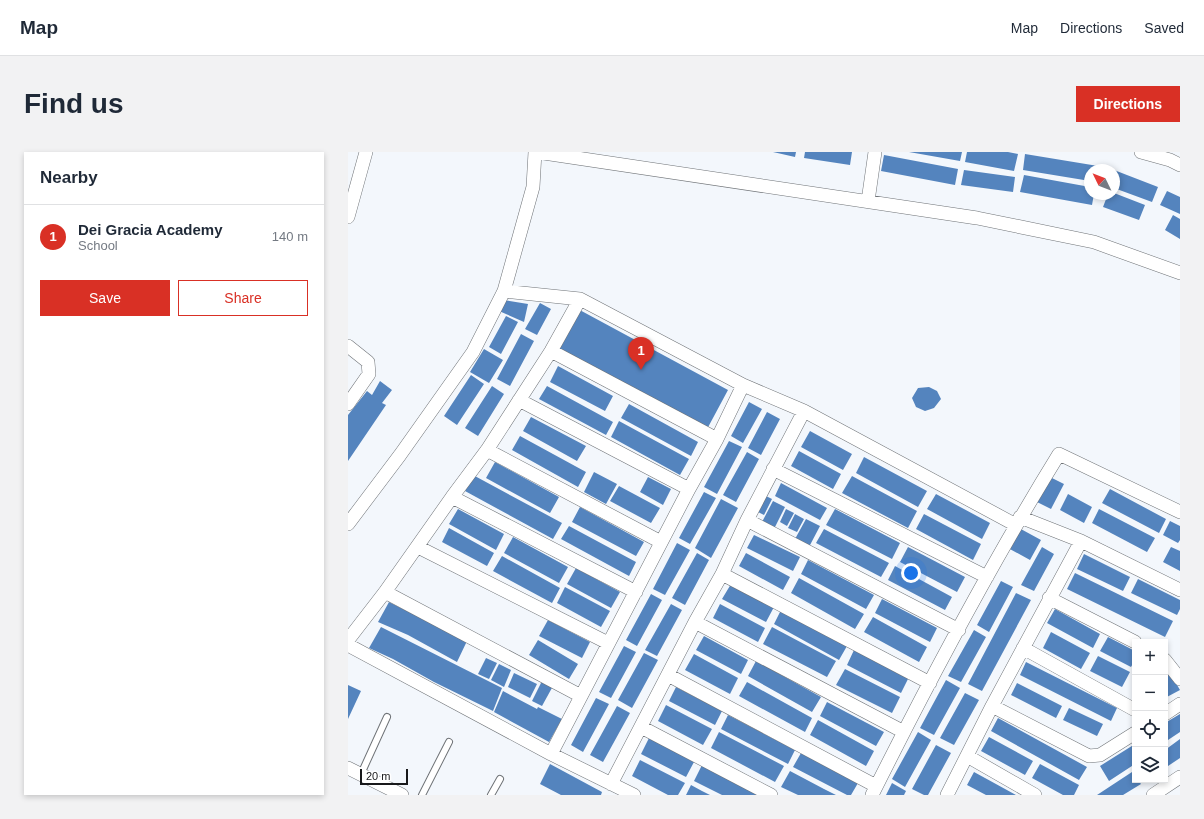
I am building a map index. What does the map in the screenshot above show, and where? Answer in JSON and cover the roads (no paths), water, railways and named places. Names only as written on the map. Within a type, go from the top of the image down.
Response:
[{"type":"street","points":[[348,217],[366,152]]},
{"type":"street","points":[[348,524],[400,455],[473,352],[504,291],[533,187],[536,152],[977,218],[1094,242],[1180,273]]},
{"type":"street","points":[[868,201],[875,152]]},
{"type":"street","points":[[1141,152],[1170,160],[1180,165]]},
{"type":"street","points":[[504,291],[580,299],[743,385],[804,411],[1018,521],[1080,541],[1180,590]]},
{"type":"street","points":[[348,640],[418,547],[452,497],[487,450],[551,351],[580,299]]},
{"type":"street","points":[[348,346],[368,362],[370,374],[348,404]]},
{"type":"street","points":[[551,351],[717,439]]},
{"type":"street","points":[[551,754],[661,542],[717,439],[743,385]]},
{"type":"street","points":[[519,400],[689,489]]},
{"type":"street","points":[[611,784],[695,622],[722,574],[747,520],[804,411]]},
{"type":"street","points":[[487,450],[661,542]]},
{"type":"street","points":[[668,675],[874,791],[987,577],[1018,521],[1059,454],[1180,512]]},
{"type":"street","points":[[773,469],[987,577]]},
{"type":"street","points":[[452,497],[636,592]]},
{"type":"street","points":[[747,520],[959,630]]},
{"type":"street","points":[[947,795],[992,706],[1080,541]]},
{"type":"street","points":[[418,547],[608,643]]},
{"type":"street","points":[[722,574],[930,683]]},
{"type":"street","points":[[385,592],[581,696]]},
{"type":"street","points":[[1049,598],[1132,640]]},
{"type":"street","points":[[695,622],[904,732]]},
{"type":"street","points":[[348,645],[551,754],[634,795]]},
{"type":"street","points":[[1023,648],[1132,708]]},
{"type":"street","points":[[1168,664],[1180,680]]},
{"type":"street","points":[[1168,712],[1180,704]]},
{"type":"street","points":[[992,706],[1089,756],[1100,755],[1132,735]]},
{"type":"street","points":[[641,727],[771,795]]},
{"type":"street","points":[[967,756],[1035,795]]},
{"type":"street","points":[[348,768],[402,795]]},
{"type":"street","points":[[1153,795],[1180,777]]},
{"type":"lane","points":[[361,774],[387,717]]},
{"type":"lane","points":[[422,795],[449,742]]},
{"type":"lane","points":[[491,795],[500,779]]},
{"type":"place","name":"Dei Gracia Academy","points":[[641,370]]}]
